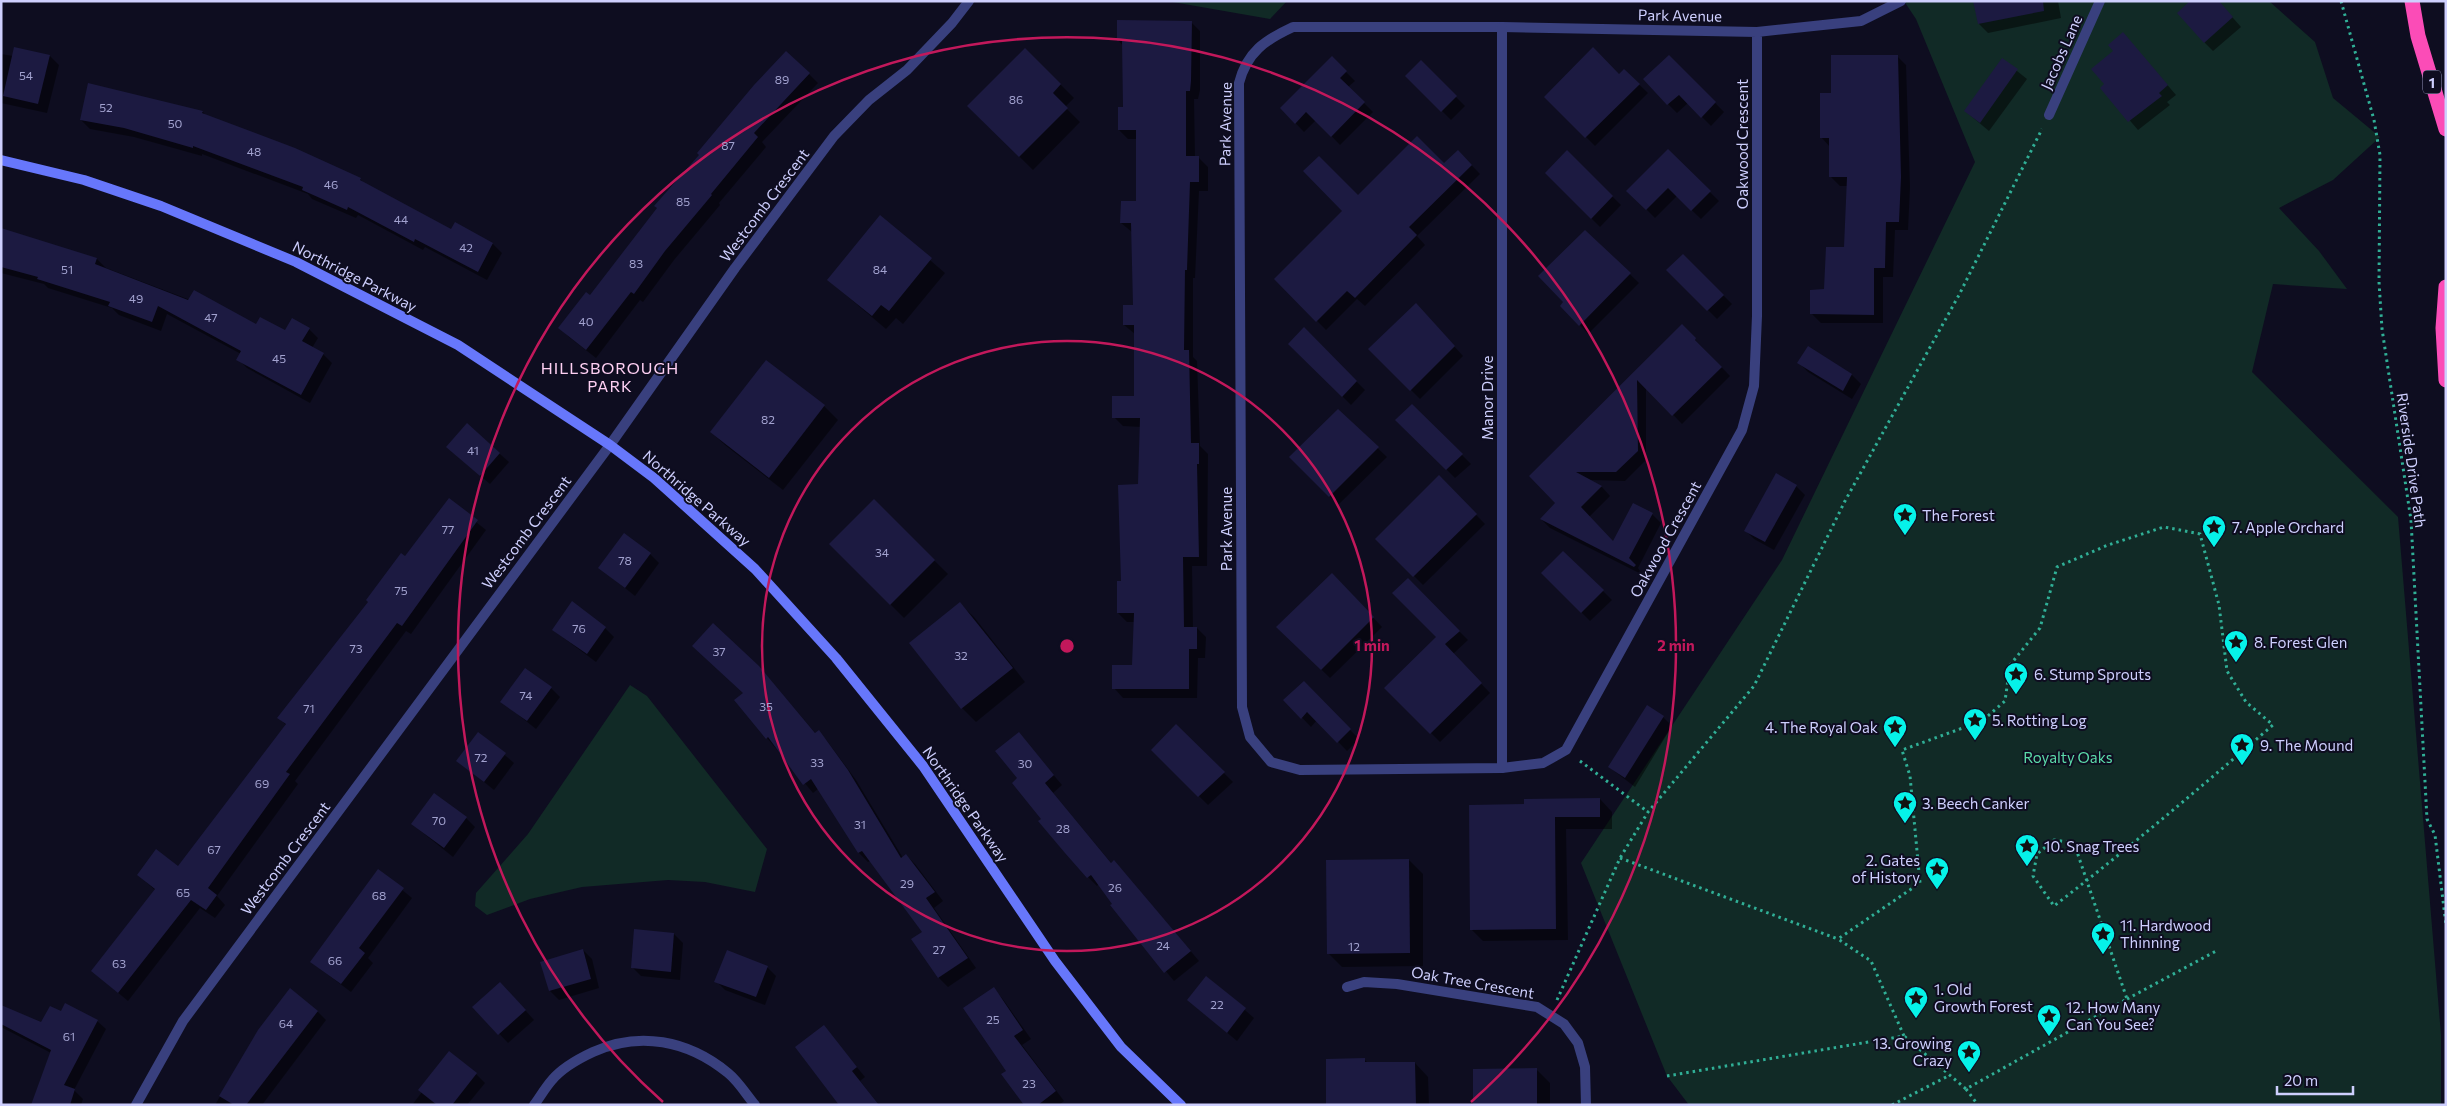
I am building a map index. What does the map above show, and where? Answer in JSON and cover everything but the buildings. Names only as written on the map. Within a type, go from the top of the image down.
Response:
[{"type":"highway","points":[[2400,1],[2418,36]]},
{"type":"highway","name":"1","points":[[2412,1],[2418,36],[2446,129]]},
{"type":"highway","points":[[2446,288],[2443,328],[2446,380]]},
{"type":"street","name":"Westcomb Crescent","points":[[136,1105],[183,1021],[610,445],[735,268],[834,136],[870,100],[907,70],[952,23],[969,1]]},
{"type":"street","name":"Park Avenue","points":[[1502,768],[1300,770],[1271,762],[1250,737],[1242,707],[1239,83],[1243,68],[1266,39],[1293,27],[1502,27],[1758,32],[1861,21],[1901,1]]},
{"type":"street","name":"Jacobs Lane","points":[[2050,115],[2100,1]]},
{"type":"street","name":"Manor Drive","points":[[1502,27],[1502,768]]},
{"type":"street","name":"Oakwood Crescent","points":[[1566,750],[1742,430],[1754,386],[1758,32]]},
{"type":"street","name":"Northridge Parkway","points":[[1,160],[84,180],[161,206],[296,262],[458,345],[610,445],[654,478],[755,568],[836,658],[923,766],[1055,961],[1115,1039],[1181,1105]]},
{"type":"street","points":[[1502,768],[1543,763],[1566,750]]},
{"type":"street","name":"Oak Tree Crescent","points":[[1347,987],[1364,982],[1397,984],[1537,1007],[1564,1024],[1578,1043],[1584,1066],[1586,1105]]},
{"type":"street","points":[[534,1105],[553,1079],[578,1059],[612,1044],[637,1040],[671,1043],[704,1056],[729,1074],[755,1105]]},
{"type":"path","name":"Riverside Drive Path","points":[[2340,1],[2374,120],[2380,155],[2379,282],[2382,329],[2411,520],[2427,819],[2435,835],[2446,925]]},
{"type":"path","points":[[1551,1015],[1620,858],[1648,812],[1754,686],[1845,501],[1959,295],[2050,115]]},
{"type":"path","points":[[1838,939],[1920,882],[1910,776],[1902,750],[1982,722],[2005,701],[2010,665],[2040,628],[2057,567],[2108,545],[2164,527],[2200,534],[2219,605],[2227,671],[2246,702],[2273,725],[2123,853],[2087,881],[2054,906],[2033,876],[2038,854],[2054,840],[2074,843],[2087,881],[2127,999]]},
{"type":"path","points":[[1566,750],[1648,812]]},
{"type":"path","points":[[1620,858],[1838,939],[1871,961],[1904,1036],[1966,1089],[1978,1105]]},
{"type":"path","points":[[1966,1089],[2218,950]]},
{"type":"path","points":[[1667,1076],[1904,1036]]},
{"type":"path","points":[[1892,1105],[1950,1075]]},
{"type":"green space","points":[[1167,1],[1287,1],[1270,19]]},
{"type":"green space","name":"Royalty Oaks","points":[[1904,1],[2269,1],[2315,42],[2333,98],[2380,137],[2333,180],[2279,208],[2319,251],[2347,289],[2273,284],[2252,372],[2398,517],[2441,1035],[2441,1105],[1689,1105],[1667,1076],[1581,863],[1782,560],[1975,162],[1916,19]]},
{"type":"green space","points":[[630,685],[647,696],[767,849],[755,892],[705,882],[668,880],[582,887],[530,899],[487,915],[475,906],[476,893],[528,834]]},
{"type":"place","name":"The Forest","points":[[1905,536]]},
{"type":"place","name":"7. Apple Orchard","points":[[2214,548]]},
{"type":"place","name":"8. Forest Glen","points":[[2236,663]]},
{"type":"place","name":"6. Stump Sprouts","points":[[2016,695]]},
{"type":"place","name":"5. Rotting Log","points":[[1975,741]]},
{"type":"place","name":"4. The Royal Oak","points":[[1895,748]]},
{"type":"place","name":"9. The Mound","points":[[2242,766]]},
{"type":"place","name":"3. Beech Canker","points":[[1905,824]]},
{"type":"place","name":"10. Snag Trees","points":[[2027,867]]},
{"type":"place","name":"2. Gates of History","points":[[1937,890]]},
{"type":"place","name":"11. Hardwood Thinning","points":[[2103,955]]},
{"type":"place","name":"1. Old Growth Forest","points":[[1916,1019]]},
{"type":"place","name":"12. How Many Can You See?","points":[[2049,1037]]},
{"type":"place","name":"13. Growing Crazy","points":[[1969,1073]]},
{"type":"district","name":"HILLSBOROUGH PARK","points":[[610,376]]}]
